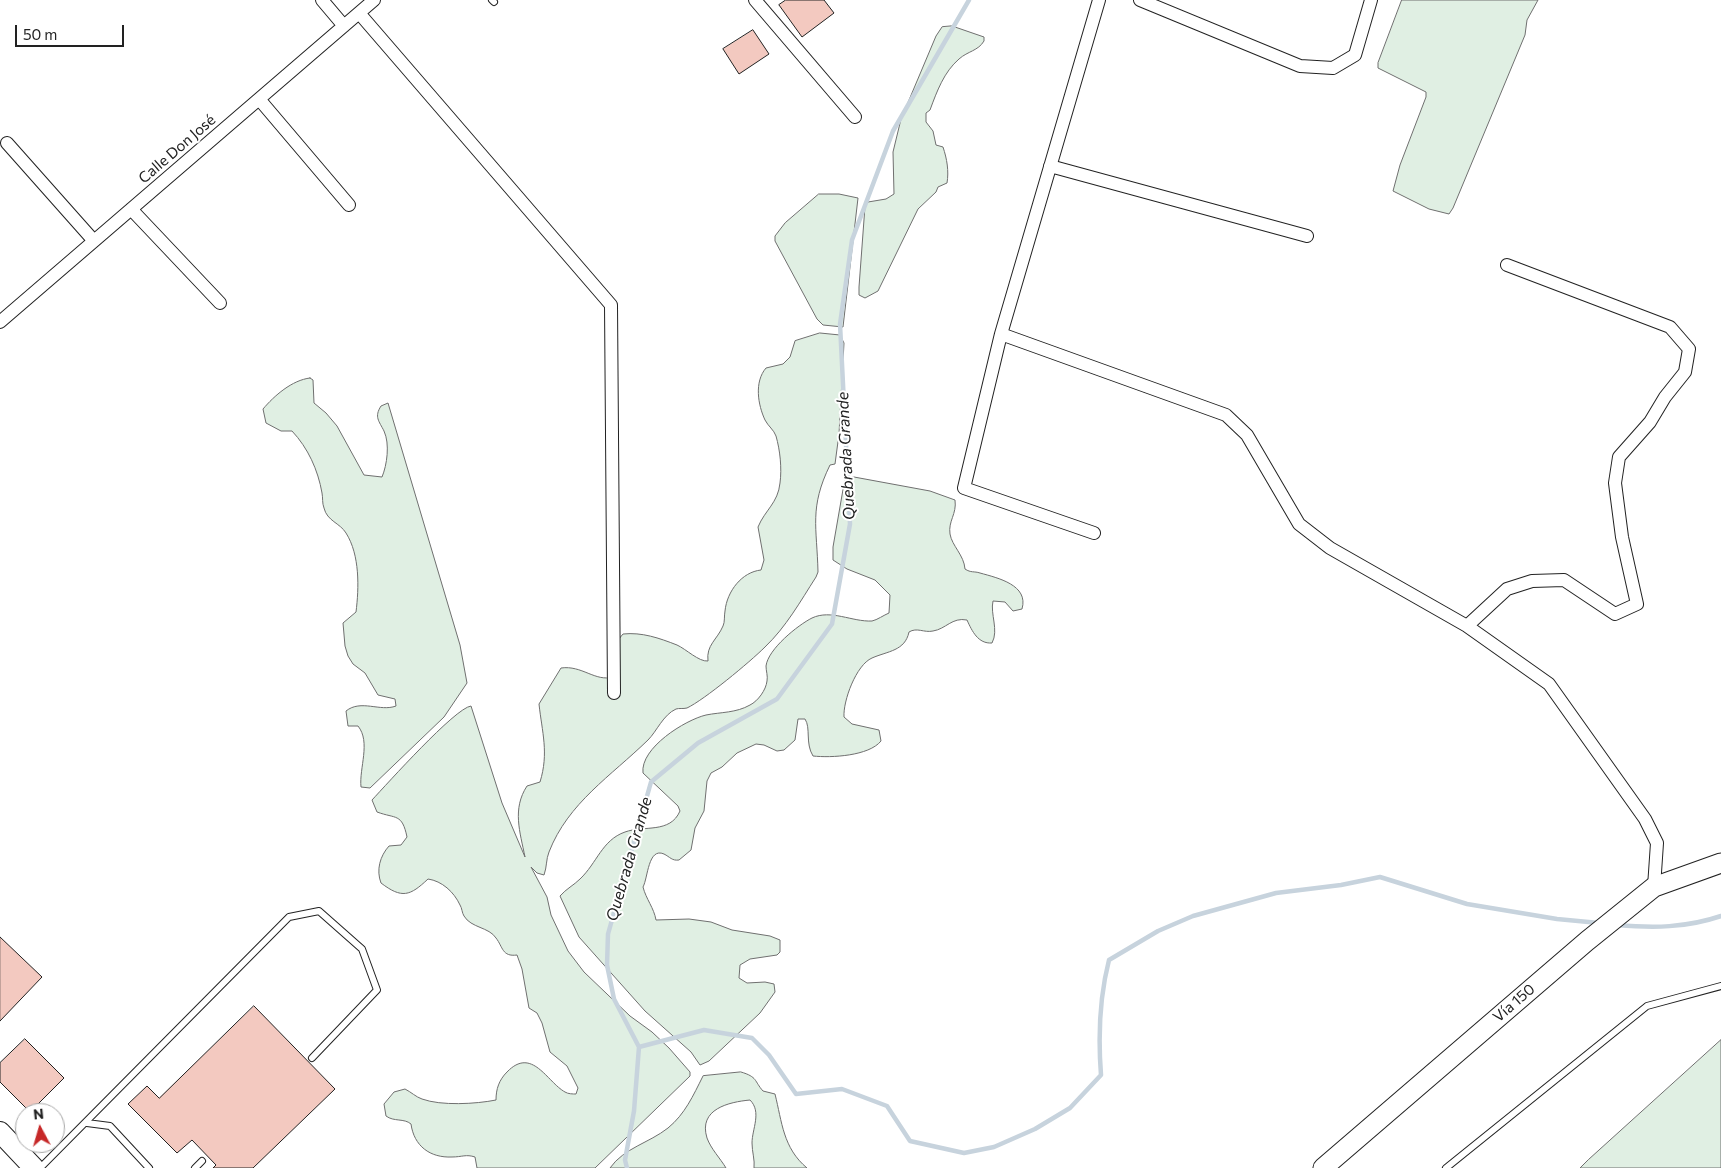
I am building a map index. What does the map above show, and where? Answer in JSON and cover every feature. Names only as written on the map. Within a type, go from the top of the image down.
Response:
[{"type":"main road","name":"Vía 150","points":[[1323,1168],[1580,947],[1654,887],[1721,863]]},
{"type":"main road","points":[[0,1132],[34,1168]]},
{"type":"street","points":[[322,0],[344,26]]},
{"type":"street","name":"Calle Don José","points":[[0,322],[374,0]]},
{"type":"street","points":[[755,0],[855,117]]},
{"type":"street","points":[[1094,533],[964,488],[1001,334],[1099,0]]},
{"type":"street","points":[[1140,0],[1300,66],[1333,68],[1355,55],[1371,0]]},
{"type":"street","points":[[359,13],[611,305],[614,693]]},
{"type":"street","points":[[259,100],[349,205]]},
{"type":"street","points":[[7,143],[94,241]]},
{"type":"street","points":[[1050,166],[1307,236]]},
{"type":"street","points":[[131,209],[220,302]]},
{"type":"street","points":[[1467,626],[1507,589],[1532,581],[1564,580],[1615,614],[1637,604],[1622,537],[1615,483],[1619,457],[1650,422],[1665,397],[1685,372],[1690,349],[1670,328],[1507,265]]},
{"type":"street","points":[[1001,334],[1226,415],[1247,435],[1299,524],[1330,548],[1467,626],[1549,684],[1645,819],[1657,843],[1654,887]]},
{"type":"lane","points":[[40,1168],[87,1123],[290,917],[319,911],[362,949],[377,990],[312,1058]]},
{"type":"lane","points":[[1446,1168],[1647,1006],[1721,986]]},
{"type":"lane","points":[[87,1123],[110,1126],[149,1168]]},
{"type":"lane","points":[[195,1168],[202,1161]]},
{"type":"green space","points":[[1402,0],[1538,0],[1527,20],[1525,35],[1449,214],[1429,209],[1393,191],[1400,165],[1426,97],[1426,92],[1378,68],[1378,63]]},
{"type":"green space","points":[[952,26],[984,37],[984,41],[979,47],[959,59],[949,70],[938,89],[930,110],[926,113],[926,122],[933,131],[936,145],[943,147],[947,160],[947,183],[938,187],[936,192],[918,209],[878,291],[865,298],[859,295],[859,287],[865,206],[868,202],[886,199],[894,194],[893,152],[901,119],[936,36],[942,27]]},
{"type":"green space","points":[[819,194],[839,194],[858,198],[843,327],[823,325],[817,319],[775,241],[775,236],[785,223]]},
{"type":"green space","points":[[820,333],[840,335],[844,343],[839,434],[835,464],[830,465],[823,480],[817,506],[818,572],[816,577],[786,623],[765,647],[738,671],[695,704],[671,712],[648,740],[605,778],[579,805],[557,835],[548,855],[544,875],[537,873],[531,867],[547,897],[551,915],[568,951],[584,972],[630,1016],[652,1032],[669,1048],[690,1072],[690,1076],[595,1168],[477,1168],[475,1157],[444,1157],[430,1153],[419,1144],[411,1124],[386,1116],[384,1104],[394,1092],[405,1089],[422,1099],[439,1103],[479,1103],[496,1100],[498,1085],[504,1075],[516,1065],[524,1063],[532,1064],[539,1068],[566,1093],[576,1094],[578,1088],[567,1066],[550,1052],[542,1023],[537,1013],[529,1008],[522,969],[517,955],[506,953],[493,934],[467,920],[454,896],[438,882],[428,879],[416,889],[406,893],[395,892],[381,883],[379,868],[383,854],[389,846],[401,845],[407,837],[400,820],[377,812],[372,800],[437,732],[451,719],[471,706],[502,803],[525,857],[519,830],[518,812],[522,795],[527,786],[540,782],[543,771],[544,752],[539,704],[561,668],[575,669],[600,677],[613,677],[618,640],[623,634],[644,635],[664,640],[677,645],[704,661],[708,661],[710,647],[724,624],[726,604],[732,590],[748,574],[761,570],[764,560],[758,527],[777,496],[781,471],[780,453],[776,436],[765,420],[759,401],[760,380],[766,368],[783,364],[790,357],[795,341]]},
{"type":"green space","points":[[310,378],[313,380],[314,403],[337,426],[364,475],[382,477],[384,472],[387,442],[379,422],[378,413],[381,406],[388,403],[460,645],[467,683],[444,717],[370,788],[361,787],[364,747],[362,732],[358,726],[348,726],[346,711],[358,706],[384,708],[396,706],[395,699],[378,695],[365,673],[353,664],[345,646],[343,623],[356,612],[357,603],[358,582],[354,551],[346,533],[326,512],[318,476],[312,460],[303,445],[292,431],[281,431],[266,423],[263,409],[284,389],[303,379]]},
{"type":"green space","points":[[854,477],[930,491],[955,500],[950,534],[963,559],[965,569],[995,577],[1017,588],[1023,601],[1022,609],[1013,611],[1005,602],[993,601],[995,633],[992,643],[979,639],[967,620],[957,620],[938,630],[909,632],[900,647],[866,662],[856,676],[848,693],[844,717],[852,724],[879,730],[881,741],[868,750],[849,755],[813,756],[809,746],[807,723],[805,719],[798,719],[795,740],[784,750],[777,751],[764,745],[756,744],[737,753],[722,767],[711,773],[707,781],[704,811],[695,828],[691,850],[679,860],[664,854],[659,853],[655,855],[649,864],[643,887],[644,891],[654,911],[656,920],[689,919],[711,922],[732,930],[770,936],[780,940],[780,952],[777,955],[750,959],[740,965],[739,978],[747,983],[765,982],[774,984],[775,992],[760,1013],[709,1061],[700,1065],[691,1052],[645,1011],[579,937],[560,896],[586,873],[611,840],[632,830],[663,826],[676,818],[680,811],[678,806],[643,773],[644,764],[649,754],[666,736],[697,718],[739,710],[753,703],[759,698],[765,688],[767,679],[766,666],[772,652],[799,626],[812,618],[834,615],[872,621],[889,613],[890,595],[875,580],[847,569],[833,560],[833,547],[845,478]]},
{"type":"green space","points":[[1721,1040],[1721,1168],[1580,1168],[1588,1160]]},
{"type":"green space","points":[[741,1072],[753,1078],[763,1091],[775,1094],[788,1143],[799,1160],[807,1168],[754,1168],[752,1143],[756,1115],[754,1105],[750,1100],[725,1105],[711,1114],[707,1120],[705,1128],[707,1138],[726,1168],[610,1168],[622,1155],[661,1133],[674,1123],[688,1104],[703,1076]]},
{"type":"building","points":[[786,0],[824,0],[834,13],[802,37],[779,5]]},
{"type":"building","points":[[753,30],[769,54],[739,74],[723,49]]},
{"type":"building","points":[[0,937],[42,977],[0,1021]]},
{"type":"building","points":[[254,1006],[335,1089],[253,1168],[213,1168],[216,1165],[192,1140],[177,1153],[128,1104],[147,1086],[159,1098]]},
{"type":"building","points":[[25,1039],[64,1078],[39,1103],[21,1103],[0,1082],[0,1063]]},
{"type":"waterway","name":"Quebrada Grande","points":[[627,1168],[625,1160],[634,1111],[639,1047],[614,999],[607,965],[608,934],[651,782],[698,743],[777,699],[832,624],[850,524],[840,324],[852,240],[893,131],[969,0]]},
{"type":"waterway","points":[[639,1047],[704,1030],[752,1038],[769,1055],[796,1094],[842,1089],[887,1106],[910,1141],[964,1153],[994,1147],[1035,1129],[1070,1108],[1101,1075],[1100,1018],[1109,960],[1158,931],[1193,916],[1276,893],[1341,885],[1380,877],[1467,904],[1557,919],[1599,923]]},
{"type":"waterway","points":[[1617,925],[1644,927],[1682,925],[1721,916]]}]
